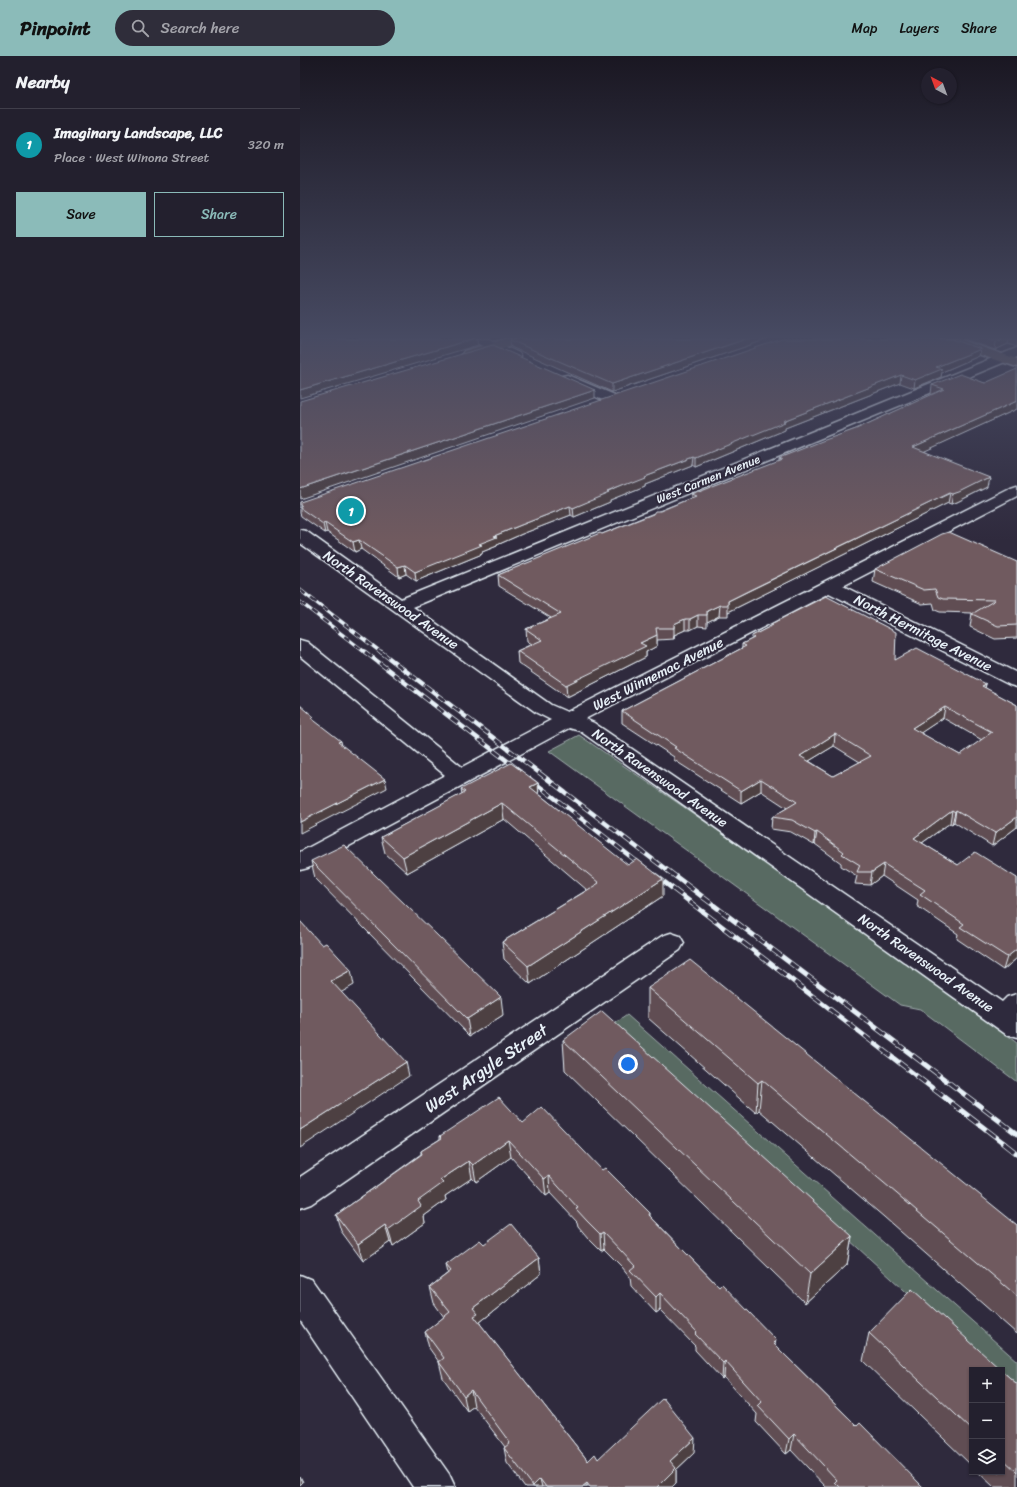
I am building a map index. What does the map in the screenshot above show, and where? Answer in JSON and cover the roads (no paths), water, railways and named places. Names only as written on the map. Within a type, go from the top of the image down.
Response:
[{"type":"street","name":"West Carmen Avenue","points":[[399,606],[891,406]]},
{"type":"street","name":"West Winnemac Avenue","points":[[300,862],[567,720],[1017,490]]},
{"type":"street","name":"North Ravenswood Avenue","points":[[300,535],[544,709],[567,720],[587,727],[1012,1017]]},
{"type":"street","name":"North Hermitage Avenue","points":[[829,586],[1017,681]]},
{"type":"street","points":[[300,646],[461,777]]},
{"type":"street","name":"West Argyle Street","points":[[300,1194],[671,943]]},
{"type":"street","points":[[300,1292],[436,1487]]},
{"type":"railway","points":[[300,590],[382,653]]},
{"type":"railway","points":[[300,602],[366,653]]},
{"type":"railway","points":[[365,652],[519,770]]},
{"type":"railway","points":[[381,652],[668,871]]},
{"type":"railway","points":[[530,779],[644,867]]},
{"type":"railway","points":[[667,870],[1017,1134]]},
{"type":"railway","points":[[655,875],[1005,1144]]},
{"type":"railway","points":[[1003,1143],[1017,1154]]},
{"type":"place","name":"Imaginary Landscape, LLC","points":[[351,511]]}]
